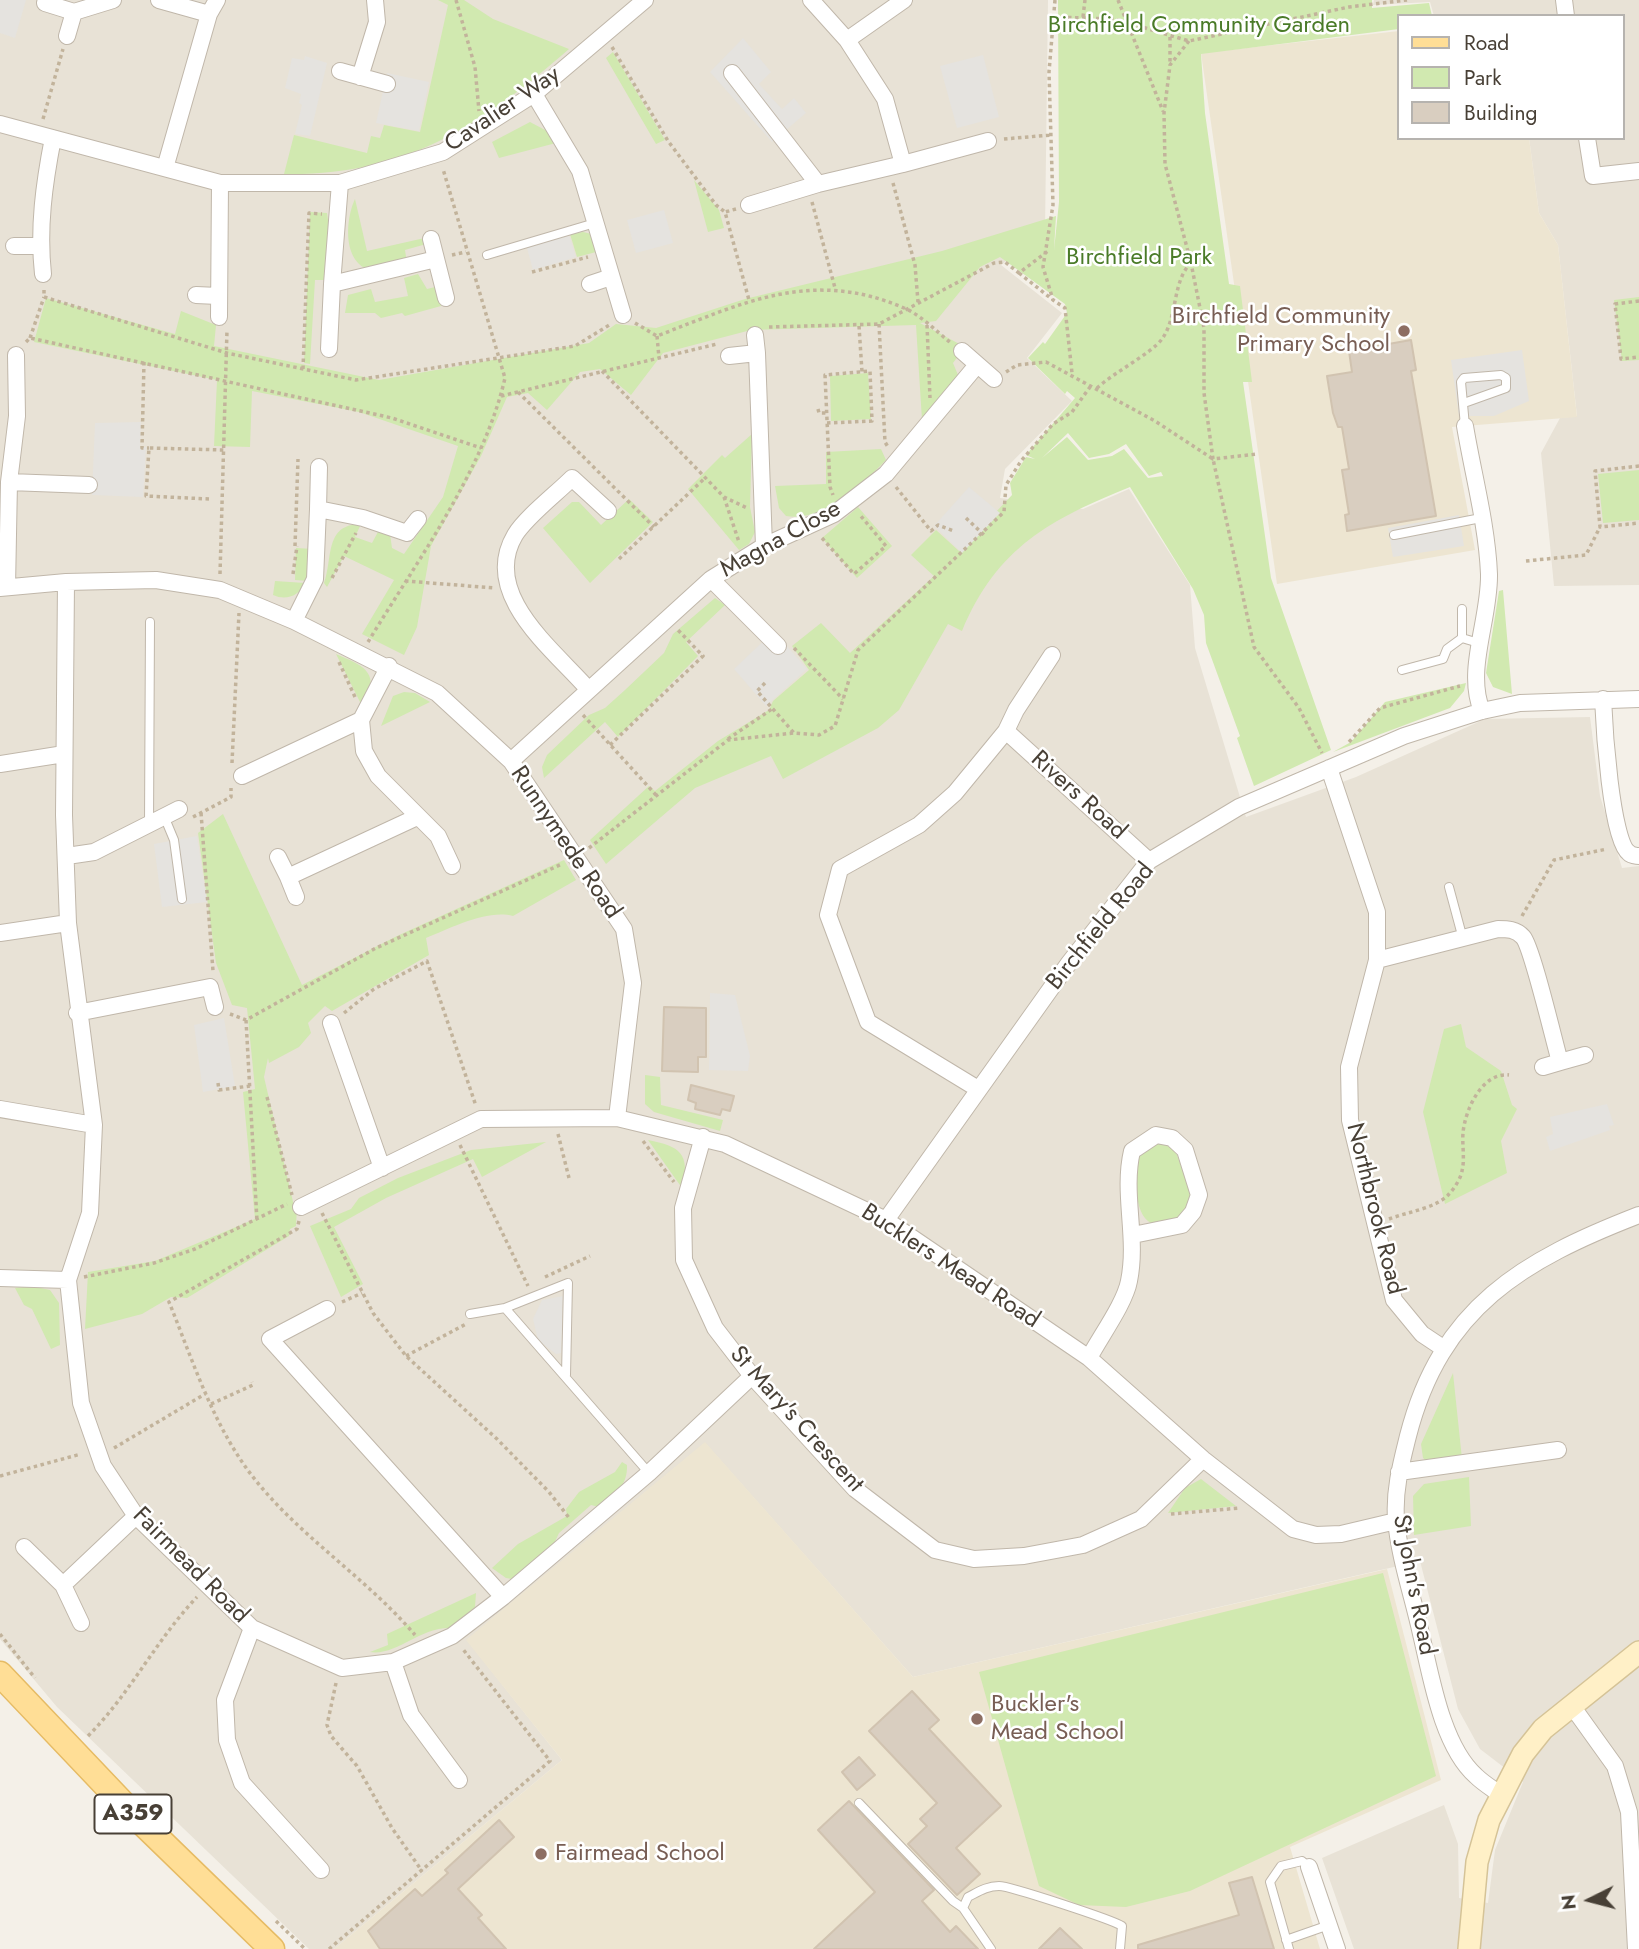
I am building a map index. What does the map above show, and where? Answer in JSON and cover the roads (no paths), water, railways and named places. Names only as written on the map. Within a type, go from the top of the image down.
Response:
[{"type":"main road","name":"A359","points":[[0,1674],[134,1815],[272,1949]]},
{"type":"street","points":[[39,2],[74,12],[113,0]]},
{"type":"street","points":[[159,0],[213,7],[165,168]]},
{"type":"street","points":[[360,77],[377,22],[375,0]]},
{"type":"street","name":"Cavalier Way","points":[[0,124],[220,183],[340,183],[438,153],[480,128],[534,94],[645,0]]},
{"type":"street","points":[[811,0],[847,40],[885,99],[896,166]]},
{"type":"street","points":[[847,40],[904,0]]},
{"type":"street","points":[[66,36],[74,12]]},
{"type":"street","points":[[340,71],[387,84]]},
{"type":"street","points":[[732,73],[813,186]]},
{"type":"street","points":[[534,94],[580,171],[623,315]]},
{"type":"street","points":[[43,274],[40,246],[46,136]]},
{"type":"street","points":[[1587,140],[1593,176],[1639,171]]},
{"type":"street","points":[[749,205],[988,141]]},
{"type":"street","points":[[219,317],[220,183]]},
{"type":"street","points":[[329,349],[340,183]]},
{"type":"street","points":[[431,239],[446,298]]},
{"type":"street","points":[[15,246],[40,246]]},
{"type":"street","points":[[332,285],[436,259]]},
{"type":"street","points":[[590,284],[611,277]]},
{"type":"street","points":[[195,295],[218,296]]},
{"type":"street","points":[[755,335],[764,546]]},
{"type":"street","points":[[724,350],[757,353]]},
{"type":"street","points":[[962,351],[994,379]]},
{"type":"street","points":[[4,587],[9,482],[17,416],[16,355]]},
{"type":"street","name":"Magna Close","points":[[511,761],[588,688],[711,579],[764,546],[845,506],[891,468],[977,365]]},
{"type":"street","points":[[1465,426],[1489,579],[1475,679],[1482,711]]},
{"type":"street","points":[[294,621],[316,579],[319,467]]},
{"type":"street","points":[[588,688],[519,611],[503,568],[515,535],[572,478],[608,511]]},
{"type":"street","points":[[9,482],[89,485]]},
{"type":"street","points":[[318,509],[363,518],[404,539],[418,519]]},
{"type":"street","points":[[711,579],[778,646]]},
{"type":"street","name":"Runnymede Road","points":[[4,587],[66,582],[156,580],[220,590],[389,666],[437,693],[511,761],[624,929],[633,983],[622,1119]]},
{"type":"street","points":[[0,1278],[68,1280],[90,1213],[94,1125],[77,1013],[68,923],[64,754],[66,582]]},
{"type":"street","name":"Rivers Road","points":[[978,1088],[868,1023],[828,915],[840,869],[919,825],[955,793],[1006,732],[1016,710],[1052,655]]},
{"type":"street","points":[[389,666],[362,717],[364,751],[378,776],[438,836],[452,866]]},
{"type":"street","points":[[1603,699],[1616,824],[1623,846],[1629,854],[1639,856]]},
{"type":"street","name":"Birchfield Road","points":[[886,1220],[1069,963],[1149,861],[1239,807],[1404,736],[1482,711],[1520,703],[1639,699]]},
{"type":"street","points":[[235,774],[362,717]]},
{"type":"street","name":"Rivers Road","points":[[1006,732],[1149,861]]},
{"type":"street","points":[[0,764],[64,754]]},
{"type":"street","name":"Northbrook Road","points":[[1329,768],[1377,912],[1377,960],[1349,1068],[1350,1120],[1394,1300],[1422,1334],[1443,1348]]},
{"type":"street","points":[[67,856],[94,852],[172,813]]},
{"type":"street","points":[[288,877],[417,817]]},
{"type":"street","points":[[278,857],[296,897]]},
{"type":"street","points":[[0,933],[68,923]]},
{"type":"street","points":[[1377,960],[1498,929],[1514,930],[1524,937],[1531,955],[1560,1062]]},
{"type":"street","points":[[77,1013],[210,986],[215,1007]]},
{"type":"street","points":[[331,1023],[382,1168]]},
{"type":"street","points":[[1543,1067],[1585,1055]]},
{"type":"street","points":[[0,1109],[94,1125]]},
{"type":"street","name":"Bucklers Mead Road","points":[[309,1204],[453,1130],[481,1119],[622,1119],[703,1137],[725,1144],[886,1220],[1089,1358],[1203,1459],[1293,1529],[1316,1535],[1341,1534],[1396,1521]]},
{"type":"street","points":[[1089,1358],[1129,1283],[1133,1235],[1127,1171],[1132,1151],[1156,1136],[1172,1138],[1185,1150],[1199,1195],[1196,1204],[1182,1225],[1133,1235]]},
{"type":"street","name":"St Mary's Crescent","points":[[703,1137],[683,1208],[684,1260],[715,1328],[752,1376],[855,1489],[935,1550],[974,1559],[1024,1556],[1083,1545],[1144,1516],[1203,1459]]},
{"type":"street","name":"St John's Road","points":[[1501,1795],[1474,1775],[1449,1738],[1396,1521],[1399,1472],[1415,1410],[1443,1348],[1491,1293],[1530,1264],[1590,1234],[1639,1215]]},
{"type":"street","name":"Fairmead Road","points":[[68,1280],[80,1403],[98,1453],[135,1516],[252,1628],[342,1668],[393,1662]]},
{"type":"street","points":[[327,1309],[271,1339],[503,1597]]},
{"type":"street","points":[[459,1780],[411,1715],[393,1662],[452,1636],[503,1597],[649,1473],[752,1376]]},
{"type":"street","points":[[1399,1472],[1558,1450]]},
{"type":"street","points":[[63,1585],[135,1516]]},
{"type":"street","points":[[24,1547],[63,1585],[81,1623]]},
{"type":"street","points":[[252,1628],[225,1700],[227,1740],[242,1783],[321,1870]]},
{"type":"street","points":[[1469,1949],[1477,1863],[1489,1821],[1523,1754],[1543,1729],[1639,1652]]},
{"type":"street","points":[[1572,1706],[1615,1766],[1629,1812],[1636,1949]]},
{"type":"street","points":[[291,1860],[303,1848]]},
{"type":"street","points":[[1309,1867],[1337,1949]]},
{"type":"lane","points":[[487,255],[595,223]]},
{"type":"lane","points":[[1464,403],[1506,388],[1506,378],[1501,375],[1464,378],[1461,382],[1465,426]]},
{"type":"lane","points":[[1394,535],[1481,518]]},
{"type":"lane","points":[[1462,609],[1462,638]]},
{"type":"lane","points":[[149,824],[150,622]]},
{"type":"lane","points":[[1462,638],[1482,644]]},
{"type":"lane","points":[[1402,670],[1443,659],[1447,649],[1462,638]]},
{"type":"lane","points":[[172,813],[182,899]]},
{"type":"lane","points":[[1449,887],[1463,939]]},
{"type":"lane","points":[[470,1314],[505,1308],[568,1283],[566,1374]]},
{"type":"lane","points":[[505,1308],[566,1374],[649,1473]]},
{"type":"lane","points":[[859,1803],[953,1901],[963,1908],[991,1949]]},
{"type":"lane","points":[[1309,1867],[1302,1861],[1281,1866],[1270,1882],[1287,1944],[1329,1925]]},
{"type":"lane","points":[[963,1908],[968,1897],[982,1889],[999,1886],[1023,1889],[1043,1900],[1112,1919],[1122,1926],[1120,1949]]},
{"type":"place","name":"Birchfield Community Primary School","points":[[1404,331]]},
{"type":"place","name":"Buckler's Mead School","points":[[977,1719]]},
{"type":"place","name":"Fairmead School","points":[[541,1854]]},
{"type":"park label","name":"Birchfield Community Garden","points":[[1199,26]]},
{"type":"park label","name":"Birchfield Park","points":[[1139,258]]}]
